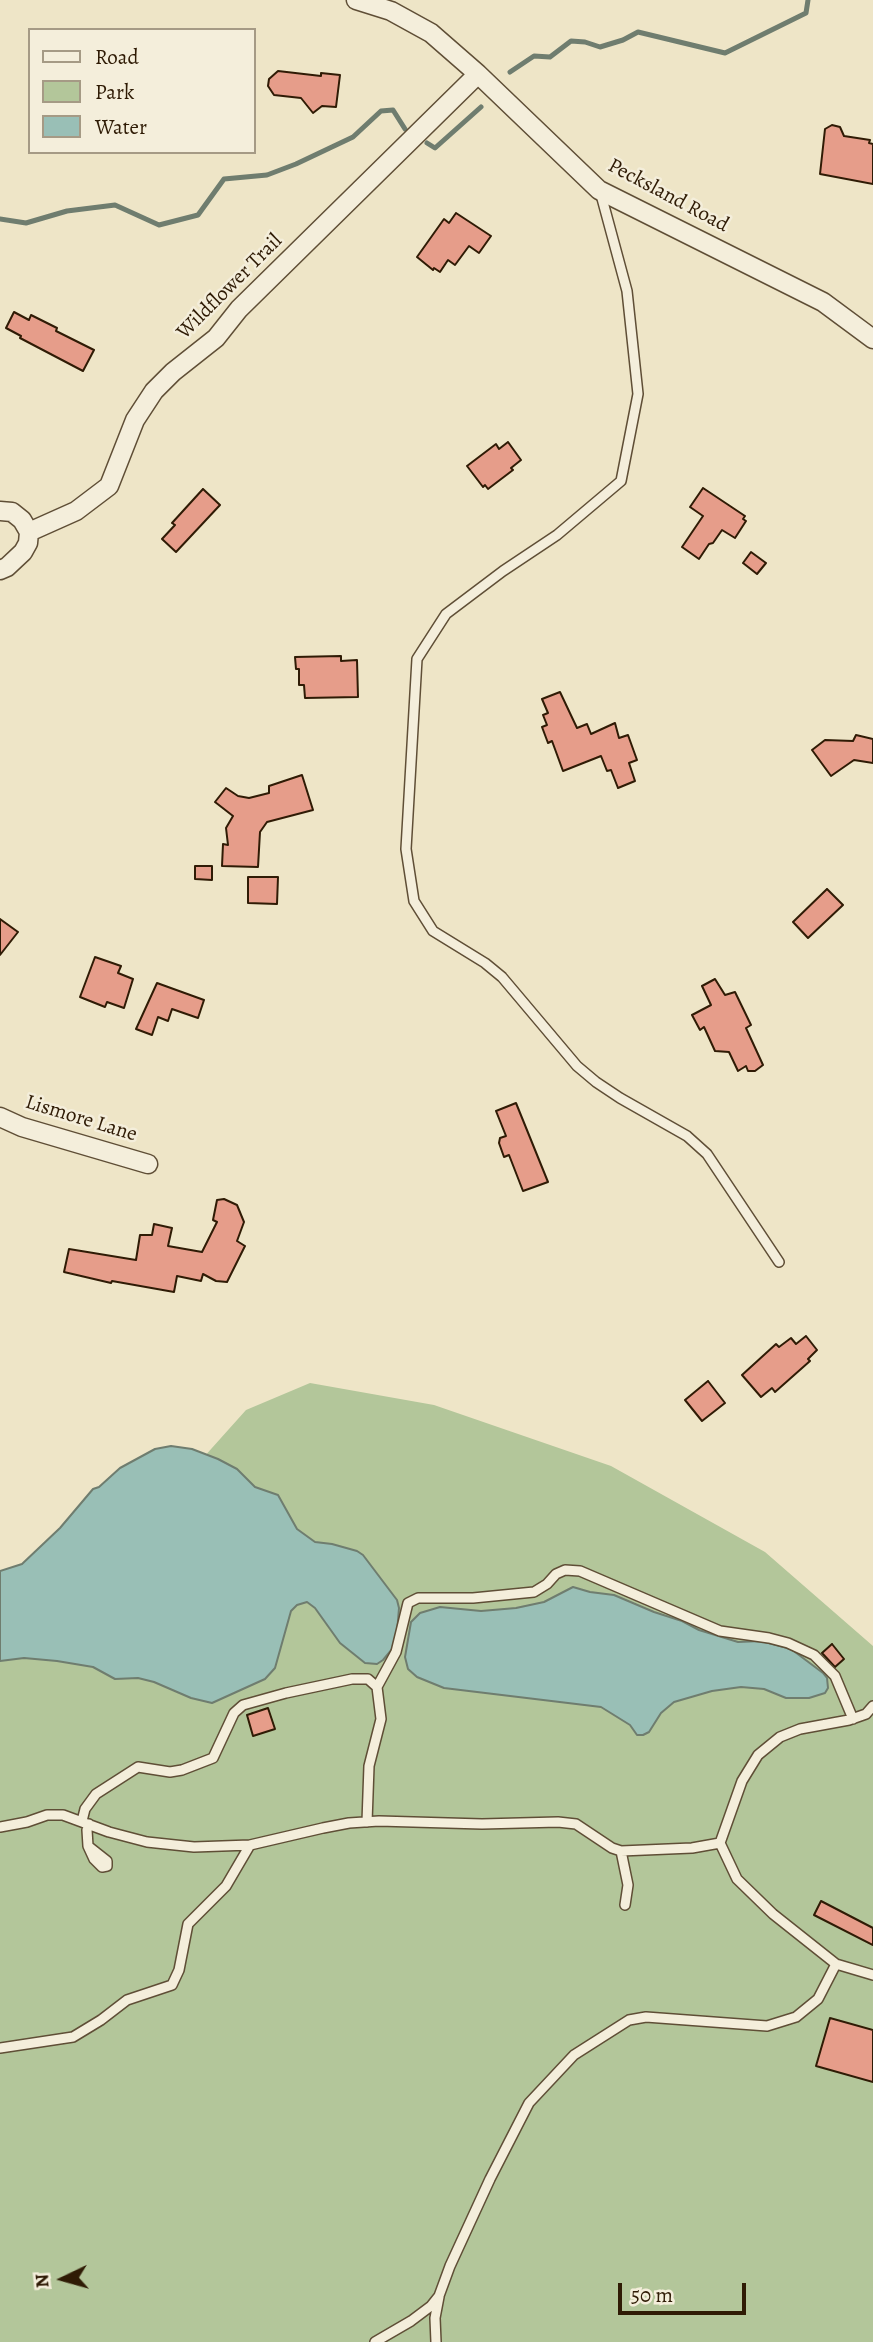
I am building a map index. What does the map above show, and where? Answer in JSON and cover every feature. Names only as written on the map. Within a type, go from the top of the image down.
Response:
[{"type":"street","name":"Pecksland Road","points":[[356,0],[391,6],[430,33],[478,74],[599,190],[823,302],[873,339]]},
{"type":"street","name":"Wildflower Trail","points":[[29,532],[76,511],[109,486],[135,420],[154,391],[216,338],[239,309],[478,74]]},
{"type":"street","points":[[0,511],[12,512],[22,520],[29,532],[28,543],[23,552],[0,570]]},
{"type":"street","name":"Lismore Lane","points":[[0,1117],[22,1127],[148,1164]]},
{"type":"lane","points":[[599,190],[627,291],[638,394],[621,481],[557,535],[446,614],[416,659],[406,849],[414,901],[433,931],[453,946],[485,963],[502,978],[577,1066],[620,1098],[687,1136],[707,1154],[779,1262]]},
{"type":"lane","points":[[367,1822],[366,1790],[369,1766],[381,1719],[377,1687],[396,1652],[408,1603],[418,1598],[473,1598],[534,1592],[556,1574],[565,1570],[580,1571],[710,1627],[788,1643],[814,1655],[835,1676],[853,1718]]},
{"type":"lane","points":[[89,1846],[85,1809],[96,1794],[138,1767],[170,1772],[213,1758],[234,1713],[243,1705],[352,1679],[368,1679],[377,1687]]},
{"type":"lane","points":[[873,1706],[866,1714],[800,1729],[780,1737],[758,1755],[742,1780],[720,1843],[737,1879],[773,1914],[836,1964],[873,1975]]},
{"type":"lane","points":[[0,1827],[47,1815],[63,1815],[109,1832],[147,1842],[194,1847],[250,1845],[323,1828],[367,1822],[558,1822],[576,1825],[612,1849],[621,1851],[692,1848],[720,1843]]},
{"type":"lane","points":[[0,2048],[73,2037],[127,2000],[172,1985],[179,1970],[188,1924],[226,1886],[250,1845]]},
{"type":"lane","points":[[621,1851],[628,1885],[625,1905]]},
{"type":"lane","points":[[436,2342],[435,2318],[439,2296],[490,2179],[529,2103],[574,2055],[629,2021],[646,2017],[767,2026],[796,2017],[818,1999],[836,1964]]},
{"type":"lane","points":[[375,2342],[431,2306],[439,2296]]},
{"type":"green space","points":[[310,1383],[434,1405],[611,1466],[765,1552],[873,1646],[873,2342],[0,2342],[0,1592],[203,1458],[246,1410]]},
{"type":"water","points":[[171,1446],[192,1449],[237,1469],[255,1487],[278,1495],[297,1529],[315,1542],[332,1544],[363,1555],[397,1600],[399,1608],[393,1648],[383,1660],[377,1664],[365,1663],[340,1643],[315,1608],[307,1602],[297,1605],[291,1611],[275,1668],[265,1679],[212,1703],[138,1678],[115,1679],[93,1667],[24,1658],[0,1661],[0,1571],[22,1564],[60,1528],[93,1489],[99,1487],[120,1468],[155,1449]]},
{"type":"water","points":[[573,1587],[614,1595],[699,1630],[738,1642],[761,1641],[791,1649],[823,1673],[827,1678],[828,1688],[825,1693],[809,1698],[786,1698],[764,1689],[741,1687],[712,1691],[674,1702],[661,1713],[649,1732],[637,1735],[630,1725],[601,1707],[444,1688],[417,1677],[408,1669],[405,1657],[411,1622],[420,1613],[440,1607],[481,1611],[516,1608],[544,1602]]},
{"type":"building","points":[[278,71],[321,76],[321,73],[340,75],[336,107],[322,106],[313,113],[301,98],[274,95],[268,86],[269,79]]},
{"type":"building","points":[[832,125],[840,127],[844,136],[870,140],[869,143],[873,144],[873,184],[820,174],[825,129]]},
{"type":"building","points":[[456,213],[491,236],[479,253],[469,246],[455,265],[448,260],[440,272],[434,268],[433,270],[417,257],[444,219],[449,223]]},
{"type":"building","points":[[14,312],[29,320],[31,315],[94,350],[83,371],[6,328]]},
{"type":"building","points":[[508,442],[521,460],[511,468],[513,470],[488,489],[485,485],[483,487],[467,466],[496,444],[499,449]]},
{"type":"building","points":[[703,488],[745,516],[743,519],[746,521],[735,538],[722,530],[699,559],[682,547],[703,516],[690,507]]},
{"type":"building","points":[[203,489],[220,505],[176,552],[162,539],[175,525],[172,523]]},
{"type":"building","points":[[751,552],[766,563],[757,574],[743,563]]},
{"type":"building","points":[[341,656],[341,661],[357,660],[358,697],[305,698],[304,685],[299,685],[299,669],[296,669],[295,657]]},
{"type":"building","points":[[560,692],[577,728],[587,724],[591,734],[615,723],[619,738],[628,735],[637,760],[629,763],[635,781],[618,788],[611,770],[607,771],[601,756],[563,771],[552,741],[548,743],[542,727],[547,725],[543,715],[548,713],[542,699]]},
{"type":"building","points":[[856,735],[873,739],[873,763],[854,760],[831,776],[812,750],[825,740],[853,741]]},
{"type":"building","points":[[302,775],[313,810],[267,822],[260,832],[258,867],[222,866],[223,844],[228,845],[226,828],[233,816],[215,802],[226,788],[238,796],[249,798],[269,793],[269,786]]},
{"type":"building","points":[[195,866],[212,866],[212,880],[195,879]]},
{"type":"building","points":[[248,877],[278,877],[277,904],[248,903]]},
{"type":"building","points":[[827,889],[843,905],[808,938],[793,922]]},
{"type":"building","points":[[0,919],[18,932],[0,955]]},
{"type":"building","points":[[95,957],[121,966],[118,973],[133,979],[124,1008],[107,1002],[105,1007],[80,997]]},
{"type":"building","points":[[715,979],[725,995],[735,992],[751,1025],[746,1028],[763,1065],[755,1071],[748,1071],[746,1066],[738,1071],[729,1052],[715,1051],[704,1027],[700,1030],[692,1015],[711,1005],[702,986]]},
{"type":"building","points":[[157,983],[204,1000],[198,1018],[172,1009],[168,1021],[158,1017],[152,1035],[136,1029]]},
{"type":"building","points":[[516,1103],[548,1182],[523,1191],[509,1155],[504,1157],[499,1143],[500,1138],[506,1136],[496,1111]]},
{"type":"building","points":[[224,1199],[237,1205],[244,1222],[237,1241],[245,1246],[227,1282],[216,1281],[203,1274],[201,1281],[177,1276],[174,1292],[112,1281],[111,1283],[64,1272],[69,1249],[136,1260],[140,1235],[152,1235],[154,1224],[172,1228],[168,1246],[202,1252],[217,1222],[213,1220],[217,1200]]},
{"type":"building","points":[[806,1336],[817,1350],[808,1359],[810,1361],[775,1392],[772,1388],[761,1397],[742,1375],[776,1344],[779,1347],[791,1338],[796,1344]]},
{"type":"building","points":[[708,1381],[725,1403],[702,1421],[685,1400]]},
{"type":"building","points":[[832,1644],[844,1659],[835,1667],[822,1653]]},
{"type":"building","points":[[268,1708],[275,1729],[253,1736],[247,1715]]},
{"type":"building","points":[[821,1901],[873,1928],[873,1945],[814,1915]]},
{"type":"building","points":[[830,2018],[873,2030],[873,2082],[816,2066]]},
{"type":"waterway","points":[[510,72],[534,56],[550,57],[571,41],[600,47],[638,32],[725,53],[806,13],[808,0]]},
{"type":"waterway","points":[[427,143],[435,148],[481,107]]},
{"type":"waterway","points":[[0,219],[26,223],[67,211],[115,205],[159,225],[198,215],[224,179],[267,175],[296,164],[353,137],[381,111],[393,110],[405,129]]}]
